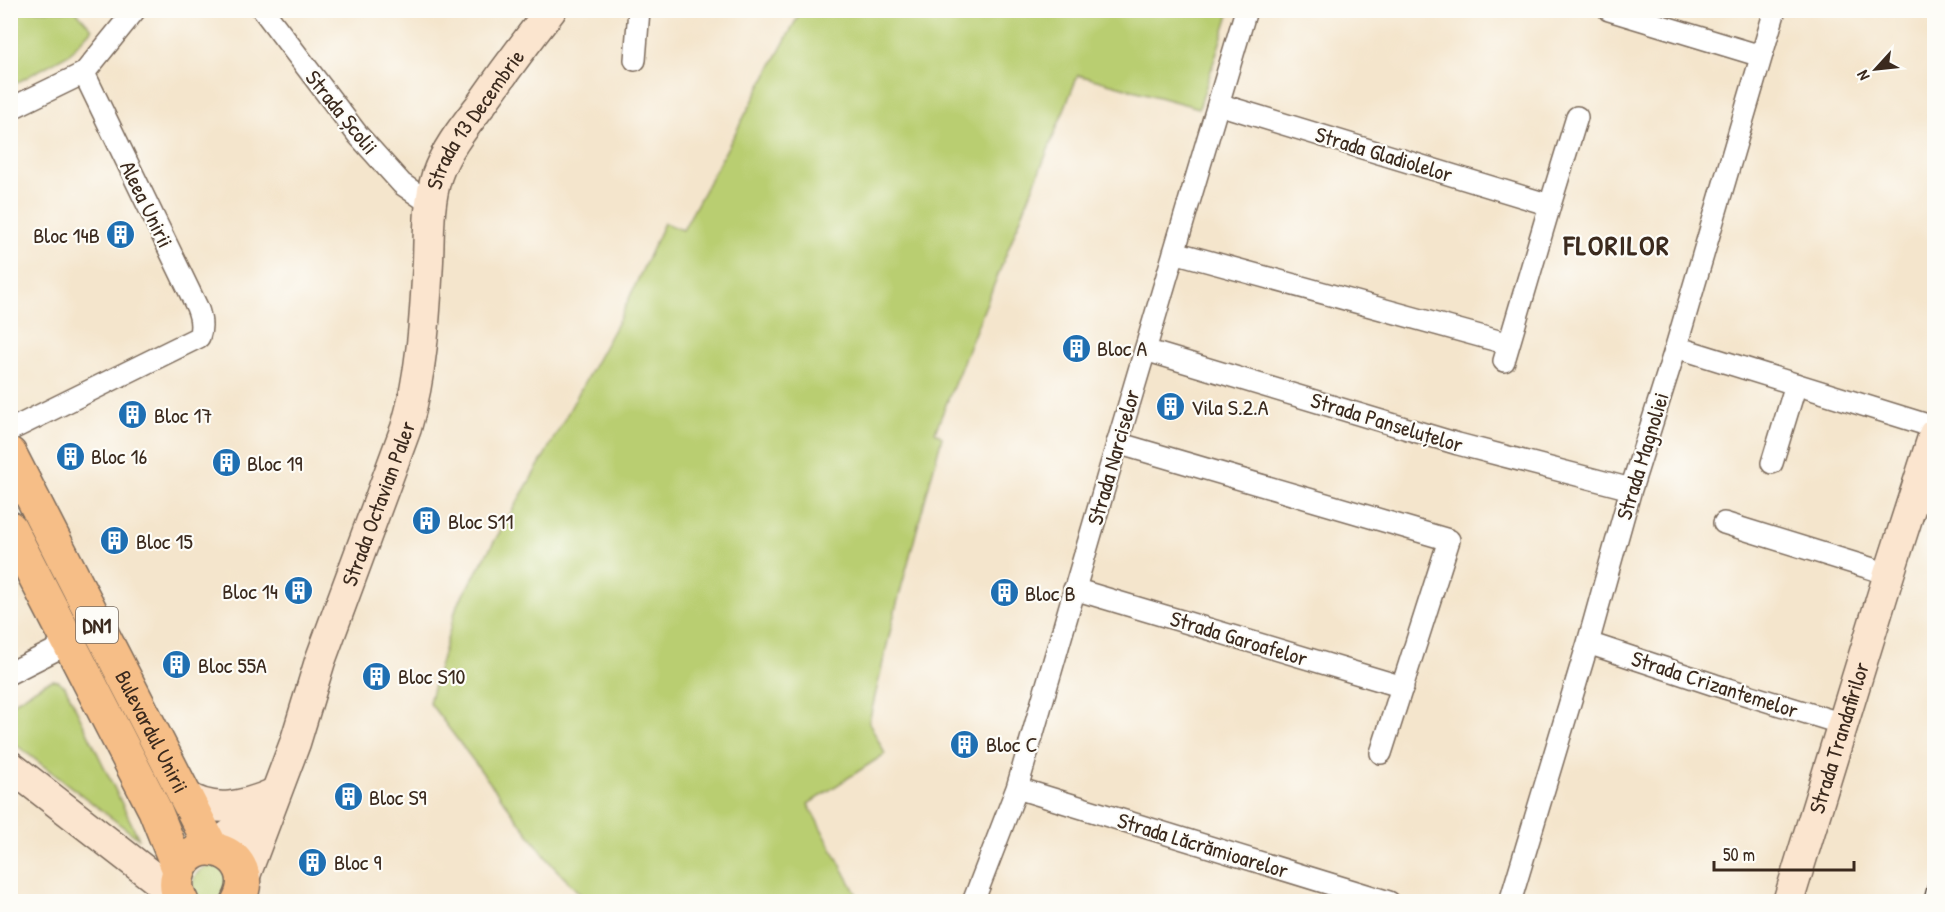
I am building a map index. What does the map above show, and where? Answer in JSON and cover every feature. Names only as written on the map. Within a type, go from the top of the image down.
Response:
[{"type":"main road","name":"Strada 13 Decembrie","points":[[431,204],[437,175],[450,148],[518,52],[551,10]]},
{"type":"main road","name":"Strada Octavian Paler","points":[[243,893],[275,793],[295,743],[320,661],[406,428],[413,402],[423,339],[431,204]]},
{"type":"main road","name":"Strada Trandafirilor","points":[[1788,902],[1889,574],[1935,434]]},
{"type":"main road","name":"Bulevardul Unirii","points":[[10,454],[212,848]]},
{"type":"main road","name":"Bulevardul Unirii","points":[[10,528],[154,810],[180,890]]},
{"type":"main road","points":[[10,766],[180,890],[184,861],[202,849],[212,848],[224,851],[240,867],[243,893]]},
{"type":"main road","points":[[185,795],[202,804],[228,807],[246,805],[275,793]]},
{"type":"main road","points":[[212,848],[251,818],[275,793]]},
{"type":"street","points":[[10,109],[84,73],[135,10]]},
{"type":"street","name":"Strada Școlii","points":[[263,10],[358,135],[402,184],[431,204]]},
{"type":"street","points":[[635,60],[639,10]]},
{"type":"street","name":"Strada Narciselor","points":[[973,902],[1017,788],[1246,10]]},
{"type":"street","points":[[1609,10],[1761,56]]},
{"type":"street","name":"Strada Magnoliei","points":[[1510,902],[1775,10]]},
{"type":"street","name":"Aleea Unirii","points":[[10,430],[199,337],[201,319],[197,307],[84,73]]},
{"type":"street","name":"Strada Gladiolelor","points":[[1218,104],[1550,205]]},
{"type":"street","points":[[1174,252],[1507,352],[1577,117]]},
{"type":"street","points":[[1676,347],[1935,427]]},
{"type":"street","name":"Strada Panseluțelor","points":[[1145,350],[1458,444],[1631,489]]},
{"type":"street","points":[[1772,463],[1796,384]]},
{"type":"street","points":[[1117,443],[1449,540],[1381,753]]},
{"type":"street","points":[[1724,523],[1889,574]]},
{"type":"street","name":"Strada Garoafelor","points":[[1074,589],[1403,687]]},
{"type":"street","points":[[10,674],[69,643]]},
{"type":"street","name":"Strada Crizantemelor","points":[[1588,643],[1843,724]]},
{"type":"street","name":"Strada Lăcrămioarelor","points":[[1017,788],[1389,902]]},
{"type":"green space","points":[[11,10],[76,11],[92,29],[69,54],[11,86]]},
{"type":"green space","points":[[801,11],[1230,11],[1199,108],[1078,75],[935,432],[942,437],[895,611],[869,722],[885,754],[808,804],[860,901],[587,901],[552,865],[429,702],[457,605],[543,458],[621,316],[664,223],[683,230]]},
{"type":"green space","points":[[53,680],[65,686],[139,839],[11,741],[11,704]]},
{"type":"green space","points":[[211,865],[228,873],[227,897],[222,901],[202,901],[194,891],[193,880],[196,875]]},
{"type":"railway","points":[[1926,902],[1934,871]]},
{"type":"place","name":"Bloc 14B","points":[[121,235]]},
{"type":"place","name":"Bloc A","points":[[1076,348]]},
{"type":"place","name":"Vila S.2.A","points":[[1170,407]]},
{"type":"place","name":"Bloc 17","points":[[133,415]]},
{"type":"place","name":"Bloc 16","points":[[70,456]]},
{"type":"place","name":"Bloc 19","points":[[226,463]]},
{"type":"place","name":"Bloc S11","points":[[427,521]]},
{"type":"place","name":"Bloc 15","points":[[115,541]]},
{"type":"place","name":"Bloc 14","points":[[299,591]]},
{"type":"place","name":"Bloc B","points":[[1004,593]]},
{"type":"place","name":"Bloc 55A","points":[[177,665]]},
{"type":"place","name":"Bloc S10","points":[[377,676]]},
{"type":"place","name":"Bloc C","points":[[965,744]]},
{"type":"place","name":"Bloc S9","points":[[348,797]]},
{"type":"place","name":"Bloc 9","points":[[313,862]]},
{"type":"district","name":"FLORILOR","points":[[1617,245]]}]
